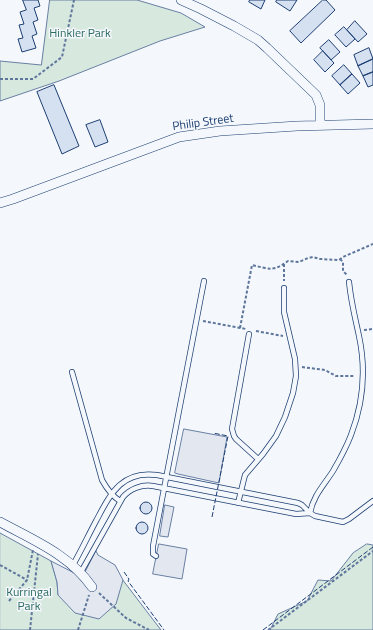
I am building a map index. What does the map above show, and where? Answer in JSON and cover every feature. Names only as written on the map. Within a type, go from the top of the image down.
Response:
[{"type":"street","points":[[181,0],[234,26],[258,40],[267,48],[316,95],[320,105],[320,126]]},
{"type":"street","name":"Philip Street","points":[[0,203],[179,137],[220,132],[373,124]]},
{"type":"street","points":[[0,522],[56,553],[73,565],[81,572],[92,587]]},
{"type":"lane","points":[[156,556],[152,552],[204,281]]},
{"type":"lane","points":[[310,513],[314,498],[341,457],[352,434],[360,402],[363,376],[362,351],[349,282]]},
{"type":"lane","points":[[238,503],[245,476],[276,436],[289,409],[294,393],[295,359],[284,312],[284,288]]},
{"type":"lane","points":[[250,334],[232,429],[234,436],[258,460]]},
{"type":"lane","points":[[72,372],[102,480],[111,494],[120,501]]},
{"type":"lane","points":[[73,565],[111,494],[124,482],[136,476],[148,474],[298,503],[317,517],[344,521],[373,501]]},
{"type":"lane","points":[[81,572],[120,501],[125,494],[138,487],[150,485],[296,514],[310,513]]},
{"type":"path","points":[[0,79],[33,78],[62,57],[74,0]]},
{"type":"path","points":[[240,328],[252,265],[272,269],[288,262],[299,262],[310,257],[338,260],[373,244]]},
{"type":"path","points":[[340,259],[343,262],[343,271],[349,278],[349,282]]},
{"type":"path","points":[[284,264],[284,288]]},
{"type":"path","points":[[197,320],[290,337]]},
{"type":"path","points":[[295,367],[325,370],[336,376],[363,376]]},
{"type":"path","points":[[9,601],[27,580],[37,542]]},
{"type":"path","points":[[30,630],[37,542]]},
{"type":"path","points":[[268,630],[373,550]]},
{"type":"path","points":[[0,565],[27,580]]},
{"type":"path","points":[[78,630],[92,587],[126,618],[149,630]]},
{"type":"green space","name":"Hinkler Park","points":[[50,0],[137,0],[181,13],[205,27],[160,41],[59,81],[0,101],[0,61],[41,65]]},
{"type":"green space","name":"Kurringal Park","points":[[0,533],[51,561],[57,582],[58,595],[122,579],[161,630],[0,630]]},
{"type":"green space","points":[[367,544],[373,545],[373,630],[270,630],[278,614],[307,601],[318,580],[331,581],[353,553]]},
{"type":"shaded area","points":[[184,429],[227,437],[219,483],[175,473]]},
{"type":"shaded area","points":[[165,505],[174,507],[168,537],[160,536]]},
{"type":"shaded area","points":[[159,544],[187,549],[182,579],[153,574]]},
{"type":"shaded area","points":[[96,551],[98,555],[115,565],[123,580],[116,604],[99,619],[75,613],[58,595],[57,582],[51,561],[82,577]]},
{"type":"building","points":[[23,0],[38,0],[40,6],[34,8],[38,20],[33,22],[37,34],[32,36],[36,48],[22,52],[18,39],[23,38],[19,25],[24,24],[20,12],[26,10]]},
{"type":"building","points":[[250,0],[265,0],[261,9],[249,2]]},
{"type":"building","points":[[277,0],[297,0],[290,11],[276,2]]},
{"type":"building","points":[[323,0],[326,0],[335,10],[301,43],[290,31]]},
{"type":"building","points":[[355,21],[367,34],[358,42],[347,30]]},
{"type":"building","points":[[344,27],[355,39],[346,47],[335,35]]},
{"type":"building","points":[[329,40],[340,52],[331,60],[320,48]]},
{"type":"building","points":[[369,48],[373,59],[358,66],[354,55]]},
{"type":"building","points":[[323,51],[334,63],[325,72],[314,60]]},
{"type":"building","points":[[373,59],[373,72],[363,76],[358,66]]},
{"type":"building","points":[[344,65],[352,74],[340,85],[332,76]]},
{"type":"building","points":[[373,72],[373,85],[368,87],[363,76]]},
{"type":"building","points":[[352,74],[360,83],[348,94],[340,85]]},
{"type":"building","points":[[54,85],[79,146],[62,154],[37,92]]},
{"type":"building","points":[[100,120],[108,142],[95,147],[86,125]]},
{"type":"building","points":[[144,502],[148,502],[152,508],[148,514],[144,514],[140,510],[140,506]]},
{"type":"building","points":[[140,522],[144,522],[148,528],[144,534],[140,534],[136,530],[136,526]]},
{"type":"fence","points":[[212,517],[228,436],[213,433]]},
{"type":"fence","points":[[263,630],[373,547]]},
{"type":"fence","points":[[124,572],[129,579],[128,581],[164,630]]}]
